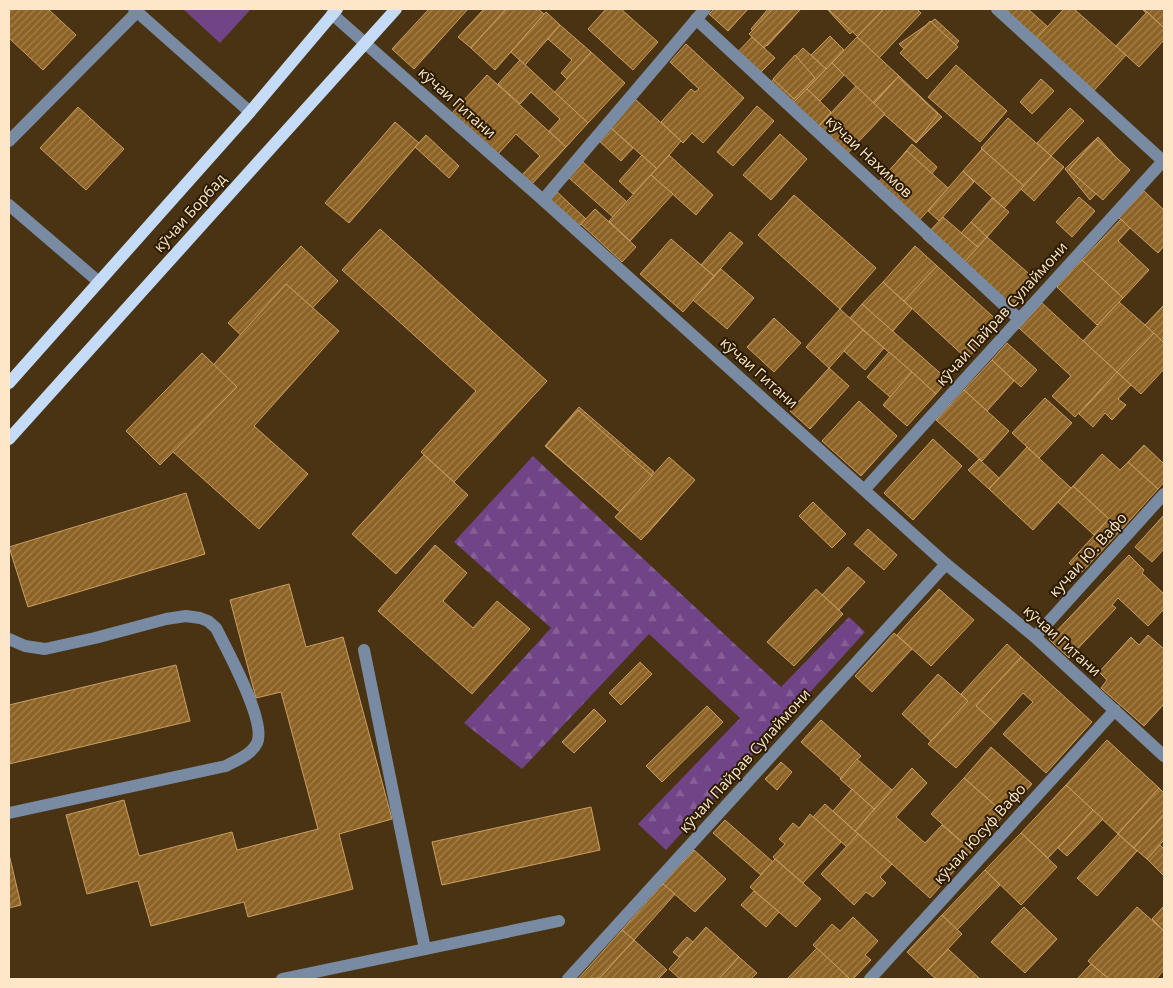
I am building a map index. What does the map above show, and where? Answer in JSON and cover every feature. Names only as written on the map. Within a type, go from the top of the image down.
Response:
[{"type":"main road","name":"кӯчаи Борбад","points":[[9,439],[396,9]]},
{"type":"main road","name":"кӯчаи Борбад","points":[[9,383],[250,112],[334,11]]},
{"type":"street","points":[[543,200],[706,9]]},
{"type":"street","points":[[997,9],[1164,161]]},
{"type":"street","points":[[9,142],[136,10],[250,112]]},
{"type":"street","name":"кӯчаи Гитани","points":[[334,11],[365,43],[543,200],[946,564],[1035,637],[1164,756]]},
{"type":"street","name":"кӯчаи Нахимов","points":[[696,19],[1020,319]]},
{"type":"street","name":"кӯчаи Пайрав Сулаймони","points":[[865,489],[1164,161]]},
{"type":"street","points":[[9,205],[100,282]]},
{"type":"street","name":"кучаи Ю. Вафо","points":[[1035,637],[1164,494]]},
{"type":"street","name":"кӯчаи Пайрав Сулаймони","points":[[568,979],[946,564]]},
{"type":"street","points":[[9,639],[25,646],[45,649],[166,619],[186,616],[200,618],[208,621],[216,628],[256,712],[259,728],[259,737],[256,744],[242,758],[226,766],[9,813]]},
{"type":"street","points":[[364,650],[425,949]]},
{"type":"street","name":"кӯчаи Юсуф Вафо","points":[[870,979],[1115,710]]},
{"type":"street","points":[[282,979],[559,922]]},
{"type":"green space","points":[[183,9],[251,9],[220,43]]},
{"type":"green space","points":[[533,456],[781,687],[849,617],[865,632],[666,850],[638,824],[740,718],[649,634],[522,769],[464,723],[551,628],[454,542]]},
{"type":"building","points":[[9,9],[48,9],[76,35],[43,70],[9,38]]},
{"type":"building","points":[[429,9],[468,9],[414,69],[392,49]]},
{"type":"building","points":[[484,9],[506,9],[471,48],[458,37]]},
{"type":"building","points":[[506,9],[538,9],[544,14],[495,70],[471,48]]},
{"type":"building","points":[[606,9],[621,9],[658,42],[633,70],[588,29]]},
{"type":"building","points":[[714,9],[748,9],[728,31],[709,14]]},
{"type":"building","points":[[768,9],[785,9],[793,18],[767,46],[751,29]]},
{"type":"building","points":[[773,9],[801,9],[764,48],[749,34]]},
{"type":"building","points":[[827,9],[876,9],[850,34]]},
{"type":"building","points":[[828,9],[884,9],[858,37]]},
{"type":"building","points":[[884,9],[917,9],[921,13],[879,58],[857,37]]},
{"type":"building","points":[[994,9],[1028,9],[1048,27],[1032,43]]},
{"type":"building","points":[[1064,9],[1074,9],[1126,55],[1090,95],[1032,43]]},
{"type":"building","points":[[1142,9],[1164,9],[1164,30]]},
{"type":"building","points":[[1143,9],[1164,9],[1164,28],[1147,12]]},
{"type":"building","points":[[546,12],[560,25],[525,65],[511,52]]},
{"type":"building","points":[[1147,12],[1164,28],[1164,40],[1139,67],[1116,46]]},
{"type":"building","points":[[935,19],[959,41],[931,74],[899,44]]},
{"type":"building","points":[[930,21],[958,47],[927,79],[900,53]]},
{"type":"building","points":[[560,25],[591,52],[567,79],[561,73],[572,60],[548,39]]},
{"type":"building","points":[[830,36],[844,50],[826,69],[811,55]]},
{"type":"building","points":[[752,37],[775,58],[757,76],[735,55]]},
{"type":"building","points":[[857,37],[899,76],[873,103],[832,63]]},
{"type":"building","points":[[686,44],[744,98],[703,143],[692,133],[683,143],[661,122],[691,89],[695,92],[699,89],[670,62]]},
{"type":"building","points":[[803,48],[826,69],[790,106],[768,85]]},
{"type":"building","points":[[591,52],[625,83],[588,123],[554,93]]},
{"type":"building","points":[[795,55],[815,78],[794,99],[773,79]]},
{"type":"building","points":[[520,60],[588,123],[566,147],[549,131],[560,119],[531,92],[520,104],[498,84]]},
{"type":"building","points":[[832,63],[844,75],[820,101],[807,89]]},
{"type":"building","points":[[956,65],[1007,111],[980,142],[928,97]]},
{"type":"building","points":[[487,75],[566,147],[532,184],[522,175],[540,156],[516,134],[498,154],[452,113]]},
{"type":"building","points":[[899,76],[942,117],[916,143],[873,103]]},
{"type":"building","points":[[898,77],[938,114],[916,142],[873,105]]},
{"type":"building","points":[[1041,79],[1054,91],[1032,114],[1020,102]]},
{"type":"building","points":[[856,86],[885,114],[844,157],[815,130]]},
{"type":"building","points":[[807,89],[831,112],[815,130],[790,106]]},
{"type":"building","points":[[635,99],[681,141],[657,169],[610,127]]},
{"type":"building","points":[[757,106],[774,121],[733,166],[717,152]]},
{"type":"building","points":[[78,107],[124,149],[86,190],[40,148]]},
{"type":"building","points":[[1070,108],[1084,121],[1051,156],[1037,143]]},
{"type":"building","points":[[1008,118],[1051,156],[1024,186],[981,148]]},
{"type":"building","points":[[395,122],[419,143],[349,223],[325,203]]},
{"type":"building","points":[[610,127],[633,148],[621,161],[598,140]]},
{"type":"building","points":[[780,134],[807,159],[771,200],[743,175]]},
{"type":"building","points":[[426,135],[459,166],[449,178],[415,147]]},
{"type":"building","points":[[1098,137],[1123,165],[1090,200],[1065,169]]},
{"type":"building","points":[[1096,139],[1130,170],[1103,200],[1069,170]]},
{"type":"building","points":[[912,144],[937,167],[907,207],[880,182]]},
{"type":"building","points":[[982,149],[1024,186],[1004,208],[963,171]]},
{"type":"building","points":[[907,151],[948,188],[915,225],[873,188]]},
{"type":"building","points":[[642,155],[657,169],[633,194],[619,181]]},
{"type":"building","points":[[669,155],[713,195],[696,215],[651,175]]},
{"type":"building","points":[[1051,156],[1064,167],[1034,201],[1021,189]]},
{"type":"building","points":[[583,162],[627,202],[613,217],[569,178]]},
{"type":"building","points":[[963,171],[974,182],[939,221],[928,211]]},
{"type":"building","points":[[651,175],[673,194],[630,241],[609,221]]},
{"type":"building","points":[[553,188],[586,219],[578,227],[546,196]]},
{"type":"building","points":[[1144,191],[1164,210],[1164,246],[1158,253],[1119,218]]},
{"type":"building","points":[[794,195],[876,268],[840,309],[758,235]]},
{"type":"building","points":[[1079,197],[1095,211],[1072,237],[1056,222]]},
{"type":"building","points":[[992,198],[1009,212],[987,237],[971,222]]},
{"type":"building","points":[[595,209],[636,247],[622,262],[581,224]]},
{"type":"building","points":[[943,217],[978,247],[958,269],[923,238]]},
{"type":"building","points":[[1121,219],[1130,228],[1118,241],[1149,270],[1123,298],[1082,260]]},
{"type":"building","points":[[971,222],[987,237],[978,247],[961,233]]},
{"type":"building","points":[[380,229],[547,381],[454,482],[421,452],[476,391],[342,270]]},
{"type":"building","points":[[730,232],[743,243],[714,276],[701,265]]},
{"type":"building","points":[[987,237],[1035,279],[1006,312],[958,269]]},
{"type":"building","points":[[671,239],[714,276],[683,312],[640,274]]},
{"type":"building","points":[[301,246],[338,281],[265,358],[228,323]]},
{"type":"building","points":[[915,246],[937,266],[904,301],[883,282]]},
{"type":"building","points":[[1082,260],[1123,298],[1097,325],[1057,287]]},
{"type":"building","points":[[937,266],[1000,323],[967,359],[904,301]]},
{"type":"building","points":[[721,269],[754,298],[727,329],[693,300]]},
{"type":"building","points":[[883,282],[912,309],[892,332],[862,304]]},
{"type":"building","points":[[286,284],[339,331],[254,426],[308,474],[259,529],[152,433]]},
{"type":"building","points":[[1119,302],[1154,333],[1117,372],[1083,341]]},
{"type":"building","points":[[1042,303],[1117,372],[1075,417],[1052,396],[1071,376],[1019,328]]},
{"type":"building","points":[[862,304],[948,380],[936,394],[850,318]]},
{"type":"building","points":[[1164,305],[1164,343],[1145,325]]},
{"type":"building","points":[[840,309],[863,330],[829,368],[806,347]]},
{"type":"building","points":[[774,318],[801,343],[774,372],[747,347]]},
{"type":"building","points":[[863,330],[884,348],[865,370],[844,351]]},
{"type":"building","points":[[1154,333],[1164,343],[1164,369],[1141,394],[1117,372]]},
{"type":"building","points":[[1007,343],[1037,370],[1021,387],[992,360]]},
{"type":"building","points":[[889,352],[912,372],[890,397],[867,377]]},
{"type":"building","points":[[202,353],[237,387],[160,465],[126,431]]},
{"type":"building","points":[[992,360],[1014,381],[987,411],[964,390]]},
{"type":"building","points":[[829,368],[849,386],[810,429],[790,411]]},
{"type":"building","points":[[912,372],[936,394],[907,426],[883,405]]},
{"type":"building","points":[[1117,372],[1131,385],[1118,399],[1126,405],[1112,420],[1105,413],[1093,427],[1079,414]]},
{"type":"building","points":[[964,390],[1009,431],[982,461],[936,420]]},
{"type":"building","points":[[1045,398],[1072,423],[1039,458],[1012,433]]},
{"type":"building","points":[[859,401],[897,436],[861,476],[822,441]]},
{"type":"building","points":[[579,407],[654,472],[619,511],[545,446]]},
{"type":"building","points":[[578,410],[678,499],[646,535],[546,446]]},
{"type":"building","points":[[933,439],[962,466],[913,520],[884,493]]},
{"type":"building","points":[[1144,445],[1164,464],[1164,482],[1158,489],[1128,462]]},
{"type":"building","points":[[1027,447],[1071,488],[1033,530],[989,489]]},
{"type":"building","points":[[1102,454],[1120,470],[1128,462],[1158,489],[1121,530],[1073,486]]},
{"type":"building","points":[[424,455],[468,495],[396,574],[352,534]]},
{"type":"building","points":[[669,457],[695,480],[641,540],[615,517]]},
{"type":"building","points":[[979,459],[999,478],[989,489],[968,470]]},
{"type":"building","points":[[1073,486],[1109,519],[1094,535],[1058,502]]},
{"type":"building","points":[[186,493],[205,554],[28,607],[9,547]]},
{"type":"building","points":[[813,502],[846,534],[832,548],[799,516]]},
{"type":"building","points":[[1164,515],[1164,549],[1152,562],[1135,547]]},
{"type":"building","points":[[1109,519],[1121,530],[1081,573],[1069,563]]},
{"type":"building","points":[[868,529],[897,555],[884,570],[854,544]]},
{"type":"building","points":[[435,545],[467,573],[443,601],[473,628],[497,601],[530,629],[472,694],[378,611]]},
{"type":"building","points":[[1129,555],[1144,570],[1142,573],[1164,594],[1164,609],[1148,626],[1118,598],[1112,605],[1116,608],[1069,658],[1049,639]]},
{"type":"building","points":[[848,567],[865,582],[839,610],[822,595]]},
{"type":"building","points":[[289,584],[306,647],[343,637],[392,819],[339,834],[353,889],[248,917],[244,902],[151,926],[138,881],[87,894],[66,815],[124,800],[139,856],[232,832],[237,850],[318,829],[281,692],[256,698],[230,600]]},
{"type":"building","points":[[816,589],[843,614],[794,666],[767,642]]},
{"type":"building","points":[[939,589],[974,620],[931,666],[897,635]]},
{"type":"building","points":[[894,633],[912,649],[872,692],[855,676]]},
{"type":"building","points":[[1148,635],[1164,649],[1164,704],[1144,726],[1101,688],[1107,680],[1099,672],[1131,637],[1139,645]]},
{"type":"building","points":[[1007,644],[1021,657],[976,706],[996,724],[956,768],[928,744],[968,701],[961,694]]},
{"type":"building","points":[[1021,657],[1092,722],[1046,773],[1003,734],[1033,702],[1023,693],[996,724],[976,706]]},
{"type":"building","points":[[640,662],[652,674],[621,705],[609,693]]},
{"type":"building","points":[[176,665],[190,721],[9,764],[9,705]]},
{"type":"building","points":[[938,674],[968,701],[931,741],[902,714]]},
{"type":"building","points":[[707,706],[723,722],[662,782],[646,766]]},
{"type":"building","points":[[594,709],[606,721],[574,753],[562,742]]},
{"type":"building","points":[[821,720],[861,756],[841,778],[801,742]]},
{"type":"building","points":[[1107,740],[1159,788],[1118,834],[1066,785]]},
{"type":"building","points":[[991,747],[1032,784],[1005,814],[964,778]]},
{"type":"building","points":[[857,759],[892,790],[874,809],[840,779]]},
{"type":"building","points":[[781,762],[792,772],[777,790],[765,779]]},
{"type":"building","points":[[912,768],[927,783],[896,817],[925,843],[942,825],[972,851],[930,898],[855,831]]},
{"type":"building","points":[[964,778],[1005,814],[972,851],[931,814]]},
{"type":"building","points":[[1066,785],[1093,810],[1048,858],[1021,833]]},
{"type":"building","points":[[1159,788],[1164,793],[1164,814],[1134,848],[1118,834]]},
{"type":"building","points":[[852,789],[874,809],[855,831],[833,811]]},
{"type":"building","points":[[825,804],[858,834],[847,847],[813,817]]},
{"type":"building","points":[[591,807],[600,850],[442,885],[432,842]]},
{"type":"building","points":[[1093,810],[1103,819],[1067,856],[1058,848]]},
{"type":"building","points":[[810,814],[841,842],[803,883],[773,857],[785,844],[779,839],[793,823],[799,828]]},
{"type":"building","points":[[1164,814],[1164,840],[1147,859],[1134,848]]},
{"type":"building","points":[[725,820],[773,862],[761,875],[713,833]]},
{"type":"building","points":[[1021,833],[1057,867],[1021,905],[985,870]]},
{"type":"building","points":[[858,834],[892,864],[880,877],[886,883],[873,897],[866,892],[854,905],[821,874]]},
{"type":"building","points":[[1118,834],[1137,851],[1097,896],[1077,878]]},
{"type":"building","points":[[1160,845],[1164,849],[1164,876],[1147,859]]},
{"type":"building","points":[[694,850],[726,879],[695,912],[663,884]]},
{"type":"building","points":[[9,854],[21,905],[9,908]]},
{"type":"building","points":[[775,859],[821,899],[796,927],[750,887]]},
{"type":"building","points":[[985,870],[1000,885],[957,930],[942,915]]},
{"type":"building","points":[[663,884],[675,894],[634,940],[622,930]]},
{"type":"building","points":[[754,891],[779,912],[766,927],[741,905]]},
{"type":"building","points":[[1164,906],[1164,931],[1152,919]]},
{"type":"building","points":[[1024,907],[1057,939],[1025,973],[991,942]]},
{"type":"building","points":[[1137,907],[1164,931],[1164,970],[1156,979],[1109,979],[1088,961]]},
{"type":"building","points":[[942,915],[962,934],[927,971],[907,952]]},
{"type":"building","points":[[853,917],[878,941],[865,955],[871,960],[853,979],[850,979],[813,945],[832,924],[840,931]]},
{"type":"building","points":[[706,927],[739,957],[719,979],[680,979],[669,969]]},
{"type":"building","points":[[622,930],[634,940],[600,978],[578,979]]},
{"type":"building","points":[[687,937],[693,942],[679,957],[673,952]]},
{"type":"building","points":[[634,940],[667,970],[658,979],[601,979],[600,978]]},
{"type":"building","points":[[817,948],[850,979],[787,979]]},
{"type":"building","points":[[948,949],[980,979],[936,979],[927,971]]},
{"type":"building","points":[[739,957],[757,973],[751,979],[719,979]]},
{"type":"building","points":[[1091,964],[1109,979],[1077,979]]}]
